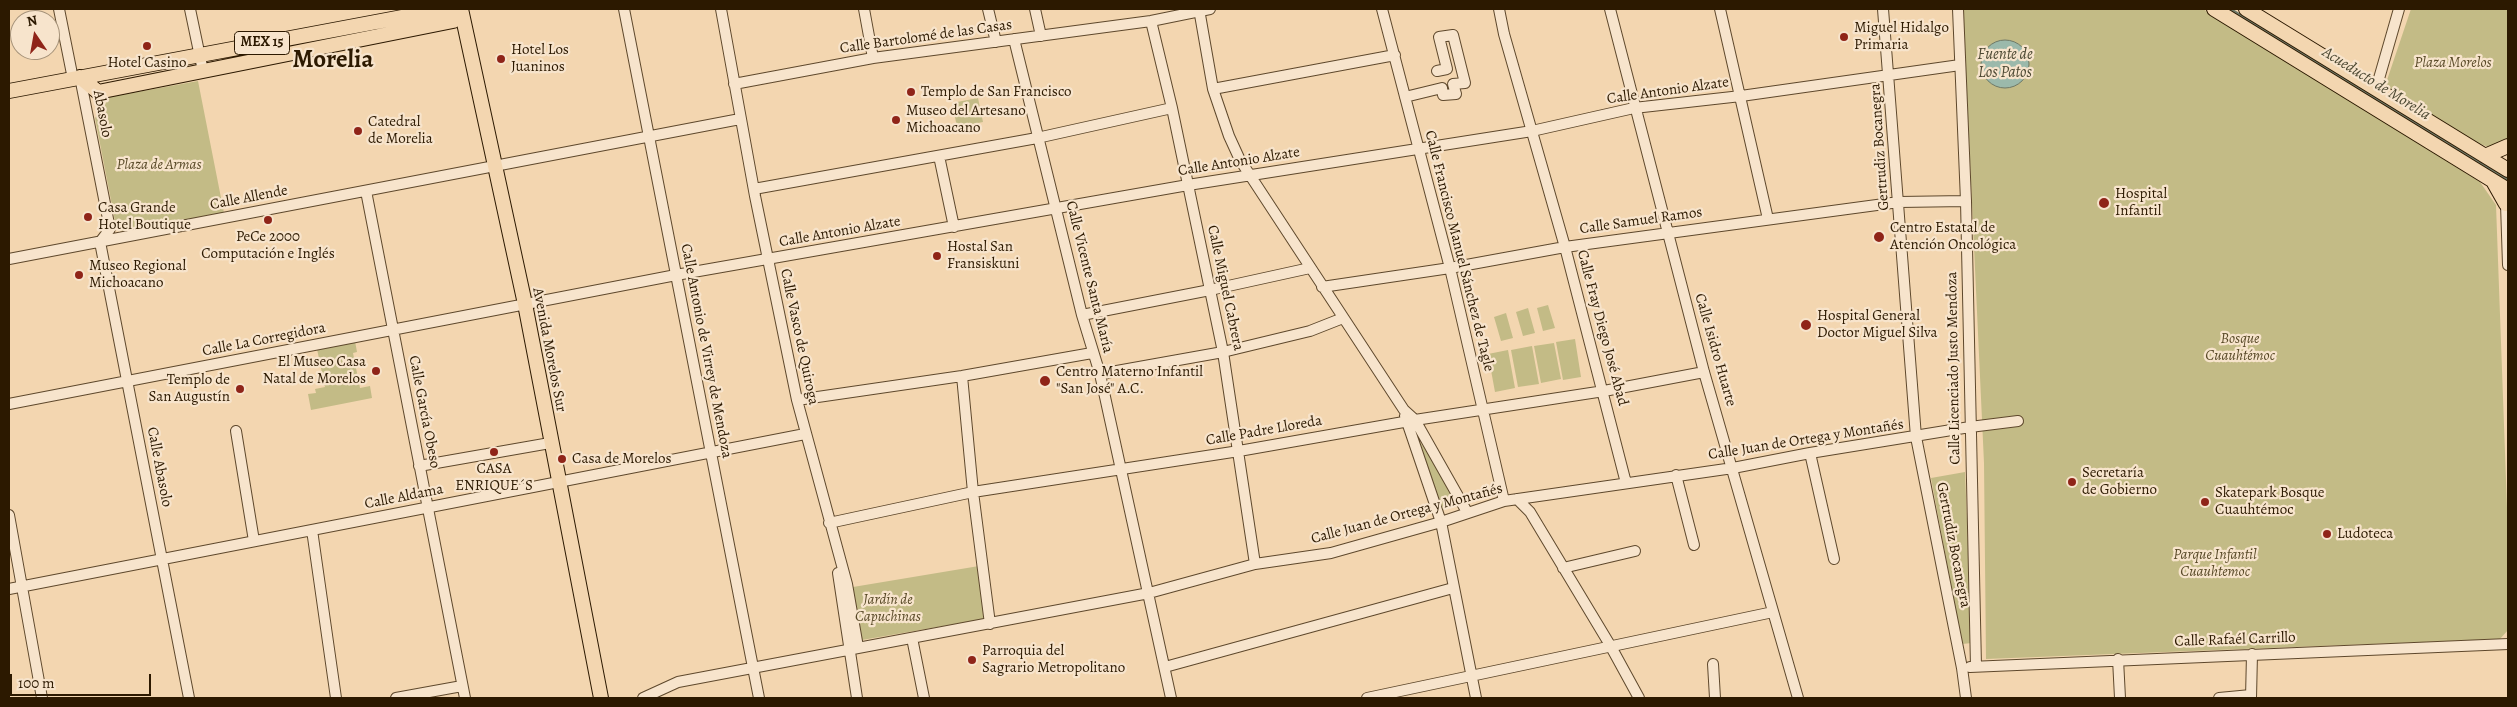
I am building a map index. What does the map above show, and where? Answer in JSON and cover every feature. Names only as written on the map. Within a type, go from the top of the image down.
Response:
[{"type":"main road","name":"MEX 15","points":[[9,91],[445,9]]},
{"type":"main road","name":"MEX 15","points":[[76,78],[98,92],[452,21],[460,9]]},
{"type":"main road","name":"Avenida Morelos Sur","points":[[460,9],[525,304],[550,443],[601,698]]},
{"type":"main road","points":[[2214,9],[2508,190]]},
{"type":"main road","points":[[2246,9],[2508,170]]},
{"type":"main road","points":[[2485,156],[2508,146]]},
{"type":"main road","points":[[2493,181],[2507,202]]},
{"type":"street","name":"Abasolo","points":[[59,9],[110,229],[100,242]]},
{"type":"street","points":[[190,9],[203,71]]},
{"type":"street","name":"Calle Antonio de Virrey de Mendoza","points":[[624,9],[759,698]]},
{"type":"street","name":"Calle Vasco de Quiroga","points":[[721,9],[740,119],[797,400],[829,523],[855,648],[857,698]]},
{"type":"street","points":[[864,9],[873,58]]},
{"type":"street","points":[[988,9],[996,42]]},
{"type":"street","points":[[1035,9],[1042,36]]},
{"type":"street","name":"Calle Bartolomé de las Casas","points":[[734,84],[873,58],[1151,21],[1210,9]]},
{"type":"street","name":"Calle Francisco Manuel Sánchez de Tagle","points":[[1382,9],[1450,268],[1504,501]]},
{"type":"street","name":"Calle Fray Diego José Abad","points":[[1499,9],[1504,34],[1604,392],[1626,483]]},
{"type":"street","name":"Calle Isidro Huarte","points":[[1610,9],[1634,108],[1704,372],[1798,698]]},
{"type":"street","points":[[1720,9],[1768,219]]},
{"type":"street","name":"Gertrudiz Bocanegra","points":[[1883,9],[1890,75],[1916,437],[1962,668],[1966,698]]},
{"type":"street","name":"Calle Licenciado Justo Mendoza","points":[[1958,9],[1966,201],[1976,666]]},
{"type":"street","points":[[2376,89],[2399,9]]},
{"type":"street","points":[[1199,10],[1213,89],[1229,136],[1250,176],[1411,420],[1468,512]]},
{"type":"street","name":"Calle Miguel Cabrera","points":[[1151,21],[1172,108],[1223,352],[1255,564]]},
{"type":"street","points":[[1405,97],[1442,88],[1444,96],[1456,94],[1453,84],[1465,83],[1453,35],[1439,37],[1448,69],[1437,71]]},
{"type":"street","name":"Calle Vicente Santa María","points":[[1014,39],[1082,315],[1092,353],[1100,374],[1171,698]]},
{"type":"street","points":[[1213,89],[1395,55]]},
{"type":"street","name":"Calle Antonio Alzate","points":[[525,304],[676,275],[1188,185],[1532,131],[1634,108],[1741,96],[1960,65]]},
{"type":"street","points":[[754,189],[1037,138],[1172,108]]},
{"type":"street","name":"Calle Allende","points":[[9,259],[740,119]]},
{"type":"street","points":[[939,156],[954,227]]},
{"type":"street","name":"Calle García Obeso","points":[[366,191],[465,698]]},
{"type":"street","name":"Calle Samuel Ramos","points":[[1322,287],[1450,268],[1565,247],[1768,219],[1899,202],[1966,201]]},
{"type":"street","points":[[2507,202],[2508,265]]},
{"type":"street","name":"Calle Abasolo","points":[[100,242],[189,698]]},
{"type":"street","points":[[1082,315],[1310,268]]},
{"type":"street","name":"Calle La Corregidora","points":[[9,404],[525,304]]},
{"type":"street","points":[[1100,374],[1223,352],[1310,331],[1343,318]]},
{"type":"street","points":[[797,400],[962,376],[1092,353]]},
{"type":"street","name":"Calle Padre Lloreda","points":[[829,523],[973,492],[1239,451],[1411,420],[1484,411],[1604,392],[1704,372]]},
{"type":"street","points":[[962,376],[973,492],[990,624]]},
{"type":"street","points":[[1411,420],[1441,522],[1476,698]]},
{"type":"street","name":"Calle Juan de Ortega y Montañés","points":[[643,698],[678,682],[1149,593],[1255,564],[1331,553],[1441,522],[1504,501],[1733,468],[1970,426],[2018,421]]},
{"type":"street","points":[[236,431],[254,541]]},
{"type":"street","name":"Calle Aldama","points":[[9,589],[805,434]]},
{"type":"street","points":[[419,466],[550,443]]},
{"type":"street","points":[[1810,453],[1834,560]]},
{"type":"street","points":[[1676,475],[1694,545]]},
{"type":"street","points":[[1517,499],[1530,512],[1610,645],[1639,698]]},
{"type":"street","points":[[9,515],[42,698]]},
{"type":"street","points":[[312,530],[336,698]]},
{"type":"street","points":[[1563,568],[1635,550]]},
{"type":"street","points":[[1165,667],[1453,588]]},
{"type":"street","points":[[1367,698],[1773,612]]},
{"type":"street","points":[[912,638],[924,698]]},
{"type":"street","name":"Calle Rafaél Carrillo","points":[[1962,668],[2118,659],[2508,644]]},
{"type":"street","points":[[2219,698],[2251,697],[2252,654]]},
{"type":"street","points":[[2118,659],[2120,698]]},
{"type":"street","points":[[1713,664],[1715,698]]},
{"type":"street","points":[[396,698],[462,686]]},
{"type":"green space","name":"Bosque Cuauhtémoc","points":[[1963,9],[2203,9],[2480,182],[2496,205],[2508,535],[2508,630],[2500,639],[1986,659],[1984,463]]},
{"type":"green space","name":"Plaza Morelos","points":[[2411,9],[2507,9],[2508,142],[2488,147],[2478,143],[2385,86]]},
{"type":"green space","name":"Plaza de Armas","points":[[198,81],[224,213],[125,233],[116,226],[95,118],[110,97]]},
{"type":"green space","points":[[978,98],[983,122],[957,127],[952,103]]},
{"type":"green space","points":[[1548,305],[1555,328],[1543,331],[1537,308]]},
{"type":"green space","points":[[1528,308],[1535,333],[1523,336],[1516,312]]},
{"type":"green space","points":[[1506,313],[1513,338],[1501,341],[1494,317]]},
{"type":"green space","points":[[1575,339],[1581,377],[1563,380],[1556,342]]},
{"type":"green space","points":[[355,341],[357,352],[353,353],[360,388],[370,386],[372,398],[311,410],[308,394],[316,393],[315,389],[325,387],[317,349]]},
{"type":"green space","points":[[1554,343],[1561,379],[1541,383],[1534,346]]},
{"type":"green space","points":[[1532,346],[1539,384],[1518,387],[1511,350]]},
{"type":"green space","points":[[1508,350],[1515,388],[1495,392],[1488,354]]},
{"type":"green space","points":[[1416,436],[1459,500],[1459,503],[1442,510]]},
{"type":"green space","points":[[1965,472],[1972,643],[1962,644],[1931,478]]},
{"type":"green space","name":"Jardín de Capuchinas","points":[[979,566],[984,619],[862,640],[853,587]]},
{"type":"water","name":"Fuente de Los Patos","points":[[2000,40],[2010,40],[2019,44],[2025,50],[2028,55],[2028,73],[2019,84],[2010,88],[2000,88],[1991,84],[1985,78],[1981,69],[1981,59],[1985,50],[1991,44]]},
{"type":"waterway","name":"Acueducto de Morelia","points":[[2230,9],[2508,180]]},
{"type":"place","name":"Miguel Hidalgo Primaria","points":[[1844,37]]},
{"type":"place","name":"Hotel Casino","points":[[147,46]]},
{"type":"place","name":"Hotel Los Juaninos","points":[[501,59]]},
{"type":"place","name":"Templo de San Francisco","points":[[911,92]]},
{"type":"place","name":"Museo del Artesano Michoacano","points":[[896,120]]},
{"type":"place","name":"Catedral de Morelia","points":[[358,131]]},
{"type":"place","name":"Hospital Infantil","points":[[2104,203]]},
{"type":"place","name":"Casa Grande Hotel Boutique","points":[[88,217]]},
{"type":"place","name":"PeCe 2000 Computación e Inglés","points":[[268,220]]},
{"type":"place","name":"Centro Estatal de Atención Oncológica","points":[[1879,237]]},
{"type":"place","name":"Hostal San Fransiskuni","points":[[937,256]]},
{"type":"place","name":"Museo Regional Michoacano","points":[[79,275]]},
{"type":"place","name":"Hospital General Doctor Miguel Silva","points":[[1806,325]]},
{"type":"place","name":"El Museo Casa Natal de Morelos","points":[[376,371]]},
{"type":"place","name":"Centro Materno Infantil \"San José\" A.C.","points":[[1045,381]]},
{"type":"place","name":"Templo de San Augustín","points":[[240,389]]},
{"type":"place","name":"CASA ENRIQUE´S","points":[[494,452]]},
{"type":"place","name":"Casa de Morelos","points":[[562,459]]},
{"type":"place","name":"Secretaría de Gobierno","points":[[2072,482]]},
{"type":"place","name":"Skatepark Bosque Cuauhtémoc","points":[[2205,502]]},
{"type":"place","name":"Ludoteca","points":[[2327,534]]},
{"type":"place","name":"Parroquia del Sagrario Metropolitano","points":[[972,660]]},
{"type":"district","name":"Morelia","points":[[333,61]]},
{"type":"park label","name":"Parque Infantil Cuauhtemoc","points":[[2215,564]]}]
